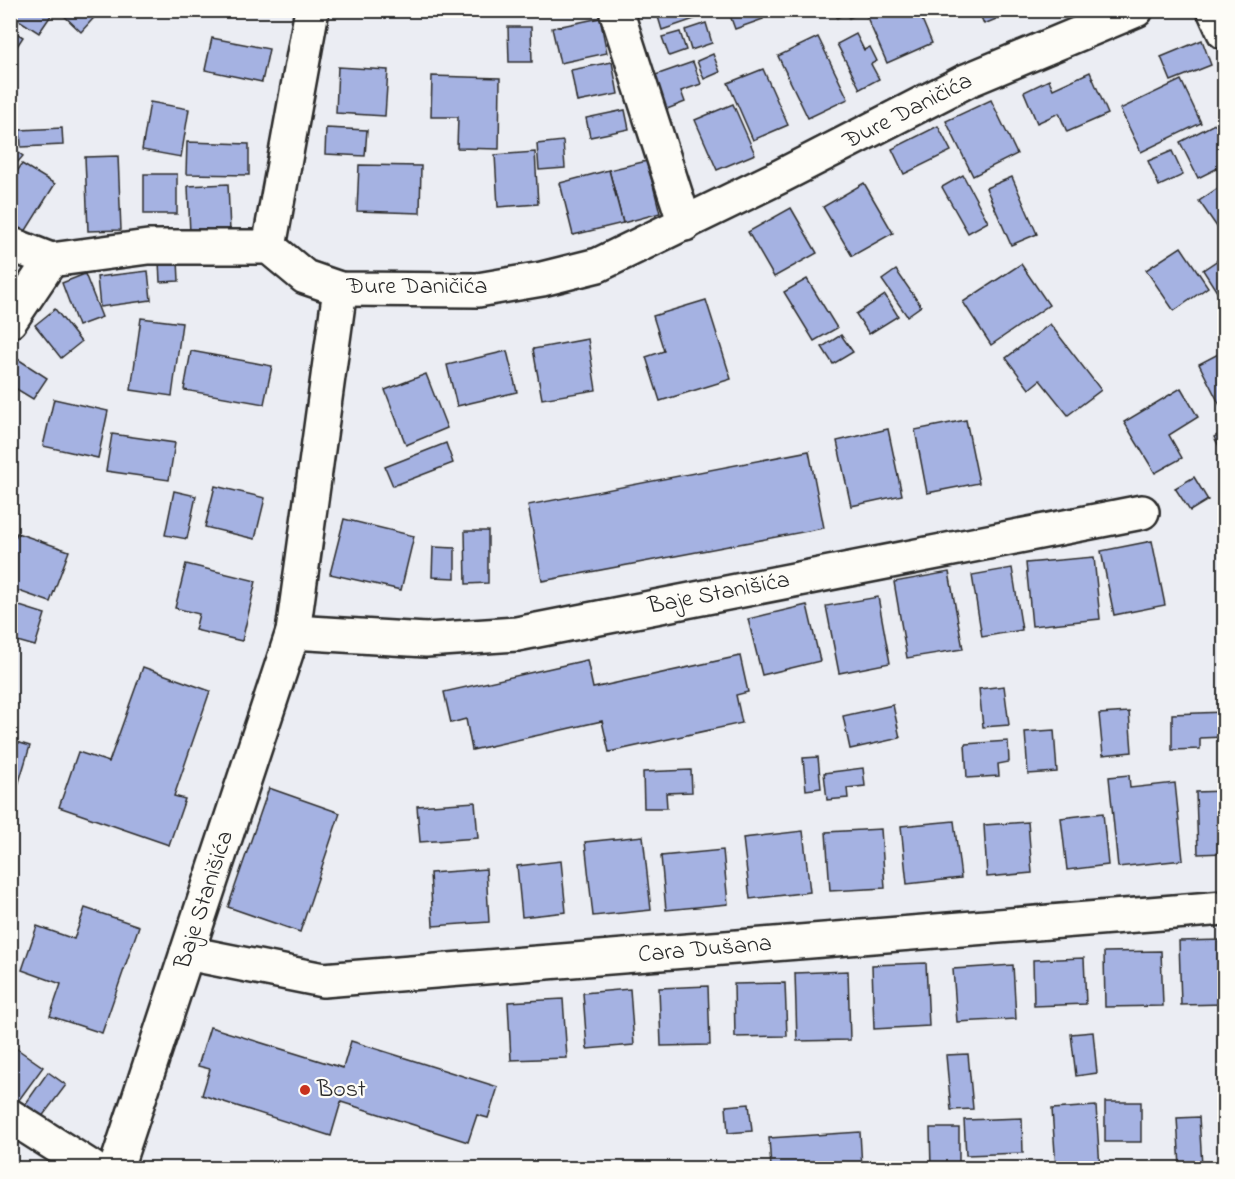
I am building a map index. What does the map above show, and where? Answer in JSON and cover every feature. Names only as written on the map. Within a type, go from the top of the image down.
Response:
[{"type":"street","points":[[10,244],[51,260],[148,247],[269,247],[312,10]]},
{"type":"street","points":[[616,10],[685,224]]},
{"type":"street","name":"Đure Daničića","points":[[269,247],[305,277],[340,289],[478,290],[542,279],[598,265],[685,224],[966,81],[1136,10]]},
{"type":"street","points":[[1215,10],[1224,32]]},
{"type":"street","points":[[10,321],[51,260]]},
{"type":"street","name":"Baje Stanišića","points":[[116,1168],[293,632],[340,289]]},
{"type":"street","name":"Baje Stanišića","points":[[293,632],[426,640],[517,634],[1142,512]]},
{"type":"street","name":"Cara Dušana","points":[[187,953],[323,980],[1224,908]]},
{"type":"street","points":[[10,1116],[92,1168]]},
{"type":"building","points":[[14,10],[54,11],[39,33],[11,15]]},
{"type":"building","points":[[58,10],[101,10],[81,32]]},
{"type":"building","points":[[656,10],[698,10],[700,17],[662,30]]},
{"type":"building","points":[[728,10],[760,10],[763,19],[735,29]]},
{"type":"building","points":[[834,10],[861,10],[862,12],[849,18],[846,13],[837,18]]},
{"type":"building","points":[[875,10],[918,10],[932,43],[887,63],[866,15]]},
{"type":"building","points":[[978,10],[1018,10],[984,24]]},
{"type":"building","points":[[600,18],[607,53],[560,63],[552,28]]},
{"type":"building","points":[[706,23],[712,43],[691,50],[685,30]]},
{"type":"building","points":[[508,27],[531,27],[532,62],[509,62]]},
{"type":"building","points":[[10,29],[23,37],[10,57]]},
{"type":"building","points":[[680,32],[686,50],[669,56],[662,37]]},
{"type":"building","points":[[856,34],[864,50],[870,47],[877,61],[871,64],[879,79],[860,89],[837,44]]},
{"type":"building","points":[[818,37],[848,99],[808,118],[778,56]]},
{"type":"building","points":[[212,38],[269,49],[262,82],[205,70]]},
{"type":"building","points":[[1202,40],[1211,65],[1171,81],[1161,57]]},
{"type":"building","points":[[713,54],[720,72],[704,79],[697,61]]},
{"type":"building","points":[[612,62],[618,94],[577,102],[571,70]]},
{"type":"building","points":[[693,62],[701,84],[681,91],[685,102],[662,111],[650,77]]},
{"type":"building","points":[[338,67],[388,70],[385,116],[336,113]]},
{"type":"building","points":[[763,69],[788,125],[753,140],[728,83]]},
{"type":"building","points":[[1090,72],[1108,114],[1067,132],[1059,113],[1037,123],[1024,92],[1049,80],[1053,89]]},
{"type":"building","points":[[432,76],[500,78],[499,149],[457,148],[458,117],[431,117]]},
{"type":"building","points":[[1181,80],[1201,123],[1141,152],[1120,109]]},
{"type":"building","points":[[991,100],[1017,154],[973,176],[946,121]]},
{"type":"building","points":[[150,102],[189,109],[181,157],[142,150]]},
{"type":"building","points":[[733,104],[755,154],[717,170],[695,120]]},
{"type":"building","points":[[625,110],[629,129],[590,137],[586,118]]},
{"type":"building","points":[[1224,119],[1224,165],[1198,178],[1180,142]]},
{"type":"building","points":[[938,126],[951,151],[904,174],[892,149]]},
{"type":"building","points":[[62,128],[63,145],[21,147],[20,130]]},
{"type":"building","points":[[326,128],[367,130],[365,156],[325,154]]},
{"type":"building","points":[[563,141],[565,168],[539,170],[537,144]]},
{"type":"building","points":[[187,142],[249,144],[249,175],[186,174]]},
{"type":"building","points":[[10,147],[23,156],[10,171]]},
{"type":"building","points":[[1172,151],[1183,175],[1159,186],[1148,161]]},
{"type":"building","points":[[535,152],[538,204],[498,207],[495,155]]},
{"type":"building","points":[[118,156],[121,230],[88,231],[85,157]]},
{"type":"building","points":[[647,161],[660,213],[623,223],[609,170]]},
{"type":"building","points":[[22,164],[55,184],[25,232],[10,223],[10,182]]},
{"type":"building","points":[[359,165],[421,166],[420,213],[357,211]]},
{"type":"building","points":[[609,170],[623,223],[573,235],[560,183]]},
{"type":"building","points":[[144,174],[177,174],[177,214],[144,214]]},
{"type":"building","points":[[963,175],[988,222],[968,233],[942,187]]},
{"type":"building","points":[[1012,177],[1037,234],[1011,245],[986,188]]},
{"type":"building","points":[[864,183],[893,233],[852,256],[823,207]]},
{"type":"building","points":[[228,184],[230,232],[190,234],[188,186]]},
{"type":"building","points":[[1224,184],[1224,237],[1199,201]]},
{"type":"building","points":[[791,208],[817,253],[774,277],[748,232]]},
{"type":"building","points":[[1181,247],[1208,287],[1174,311],[1146,270]]},
{"type":"building","points":[[1224,256],[1224,303],[1203,270]]},
{"type":"building","points":[[178,260],[179,281],[160,282],[159,261]]},
{"type":"building","points":[[1021,264],[1049,305],[991,345],[963,302]]},
{"type":"building","points":[[896,270],[921,306],[907,316],[882,280]]},
{"type":"building","points":[[148,271],[151,300],[100,307],[97,277]]},
{"type":"building","points":[[85,274],[102,317],[78,326],[62,283]]},
{"type":"building","points":[[807,279],[837,328],[814,341],[784,292]]},
{"type":"building","points":[[885,295],[898,316],[869,334],[856,314]]},
{"type":"building","points":[[706,300],[731,379],[660,401],[646,357],[664,351],[653,316]]},
{"type":"building","points":[[55,309],[81,342],[61,358],[35,325]]},
{"type":"building","points":[[141,318],[182,323],[172,396],[131,390]]},
{"type":"building","points":[[1050,324],[1101,390],[1068,415],[1040,380],[1029,389],[1006,358]]},
{"type":"building","points":[[841,335],[853,352],[833,364],[822,347]]},
{"type":"building","points":[[588,339],[596,390],[542,399],[533,349]]},
{"type":"building","points":[[191,351],[272,366],[264,404],[184,390]]},
{"type":"building","points":[[507,351],[517,392],[457,406],[447,365]]},
{"type":"building","points":[[1224,351],[1224,413],[1199,364]]},
{"type":"building","points":[[10,354],[47,378],[33,399],[10,385]]},
{"type":"building","points":[[426,374],[447,428],[406,445],[385,390]]},
{"type":"building","points":[[1181,388],[1198,417],[1169,435],[1182,458],[1155,473],[1124,422]]},
{"type":"building","points":[[54,399],[108,411],[98,458],[43,446]]},
{"type":"building","points":[[966,420],[979,483],[927,493],[915,430]]},
{"type":"building","points":[[888,429],[902,495],[851,506],[837,441]]},
{"type":"building","points":[[1224,431],[1224,455],[1214,437]]},
{"type":"building","points":[[112,434],[175,443],[169,480],[106,471]]},
{"type":"building","points":[[446,443],[453,463],[393,486],[385,467]]},
{"type":"building","points":[[809,451],[824,528],[542,581],[528,505]]},
{"type":"building","points":[[1194,477],[1208,500],[1190,511],[1175,488]]},
{"type":"building","points":[[215,486],[265,498],[255,539],[205,527]]},
{"type":"building","points":[[174,491],[196,496],[187,539],[165,535]]},
{"type":"building","points":[[344,519],[414,536],[401,590],[330,574]]},
{"type":"building","points":[[465,531],[488,531],[488,583],[466,584]]},
{"type":"building","points":[[17,533],[69,551],[50,602],[10,588],[10,550]]},
{"type":"building","points":[[1152,541],[1165,605],[1114,615],[1101,551]]},
{"type":"building","points":[[433,547],[455,548],[455,578],[432,577]]},
{"type":"building","points":[[1094,557],[1100,619],[1032,626],[1026,563]]},
{"type":"building","points":[[186,564],[256,581],[242,641],[195,630],[199,614],[175,608]]},
{"type":"building","points":[[1012,568],[1022,630],[982,637],[972,575]]},
{"type":"building","points":[[949,572],[963,649],[907,658],[894,582]]},
{"type":"building","points":[[878,597],[890,663],[839,673],[826,606]]},
{"type":"building","points":[[10,603],[45,614],[35,646],[10,639]]},
{"type":"building","points":[[807,605],[820,661],[762,675],[748,619]]},
{"type":"building","points":[[740,656],[748,692],[736,695],[742,723],[609,752],[602,721],[472,750],[466,719],[451,723],[444,692],[587,660],[593,688]]},
{"type":"building","points":[[143,667],[210,691],[174,796],[185,799],[169,845],[59,807],[78,752],[109,762]]},
{"type":"building","points":[[1004,686],[1009,725],[983,727],[979,689]]},
{"type":"building","points":[[893,705],[900,738],[850,749],[843,716]]},
{"type":"building","points":[[1129,712],[1132,752],[1103,755],[1099,714]]},
{"type":"building","points":[[1224,712],[1224,737],[1200,738],[1200,749],[1172,750],[1172,714]]},
{"type":"building","points":[[1054,730],[1057,772],[1028,774],[1025,732]]},
{"type":"building","points":[[10,740],[30,746],[16,792],[10,790]]},
{"type":"building","points":[[1008,741],[1009,762],[998,764],[999,776],[967,778],[965,744]]},
{"type":"building","points":[[818,757],[821,788],[806,790],[803,758]]},
{"type":"building","points":[[863,768],[865,786],[847,788],[848,798],[827,800],[824,773]]},
{"type":"building","points":[[691,770],[692,792],[666,793],[667,808],[644,808],[643,772]]},
{"type":"building","points":[[1129,775],[1130,788],[1175,783],[1183,860],[1118,867],[1109,777]]},
{"type":"building","points":[[269,788],[340,813],[300,932],[228,907]]},
{"type":"building","points":[[1224,791],[1224,853],[1198,854],[1196,792]]},
{"type":"building","points":[[475,802],[478,838],[420,842],[417,806]]},
{"type":"building","points":[[1103,813],[1108,865],[1067,870],[1061,818]]},
{"type":"building","points":[[954,821],[961,878],[907,884],[901,826]]},
{"type":"building","points":[[1028,822],[1032,873],[987,877],[984,825]]},
{"type":"building","points":[[881,829],[885,888],[830,891],[826,832]]},
{"type":"building","points":[[803,831],[810,892],[750,899],[743,838]]},
{"type":"building","points":[[643,836],[651,910],[593,916],[585,842]]},
{"type":"building","points":[[723,850],[728,904],[666,910],[661,856]]},
{"type":"building","points":[[561,861],[566,912],[522,917],[517,866]]},
{"type":"building","points":[[486,869],[489,922],[433,926],[430,873]]},
{"type":"building","points":[[85,908],[139,926],[102,1033],[50,1016],[61,984],[22,970],[37,926],[74,939]]},
{"type":"building","points":[[1224,940],[1224,1004],[1181,1005],[1179,941]]},
{"type":"building","points":[[1161,951],[1163,1006],[1105,1007],[1104,952]]},
{"type":"building","points":[[1084,958],[1086,1004],[1034,1006],[1033,960]]},
{"type":"building","points":[[926,963],[929,1026],[874,1029],[872,965]]},
{"type":"building","points":[[1013,965],[1016,1019],[957,1022],[953,969]]},
{"type":"building","points":[[848,971],[850,1040],[797,1041],[795,973]]},
{"type":"building","points":[[785,983],[787,1036],[735,1037],[734,984]]},
{"type":"building","points":[[708,986],[710,1045],[661,1046],[659,988]]},
{"type":"building","points":[[630,989],[634,1045],[587,1049],[583,993]]},
{"type":"building","points":[[563,999],[567,1058],[511,1060],[508,1002]]},
{"type":"building","points":[[210,1027],[343,1068],[351,1041],[498,1087],[488,1118],[477,1115],[468,1142],[341,1102],[331,1136],[202,1095],[210,1069],[198,1066]]},
{"type":"building","points":[[1093,1032],[1097,1073],[1076,1076],[1071,1034]]},
{"type":"building","points":[[10,1044],[43,1067],[16,1104],[10,1100]]},
{"type":"building","points":[[968,1054],[973,1109],[951,1110],[946,1055]]},
{"type":"building","points":[[48,1072],[66,1085],[41,1118],[24,1106]]},
{"type":"building","points":[[1105,1102],[1141,1102],[1141,1142],[1105,1142]]},
{"type":"building","points":[[749,1104],[752,1131],[728,1133],[726,1106]]},
{"type":"building","points":[[1096,1106],[1100,1168],[1056,1168],[1052,1109]]},
{"type":"building","points":[[1199,1117],[1202,1166],[1180,1167],[1177,1118]]},
{"type":"building","points":[[1022,1118],[1023,1153],[966,1155],[964,1120]]},
{"type":"building","points":[[930,1128],[959,1128],[959,1168],[931,1168]]},
{"type":"building","points":[[860,1132],[862,1168],[771,1168],[769,1138]]},
{"type":"place","name":"Bost","points":[[305,1090]]}]
